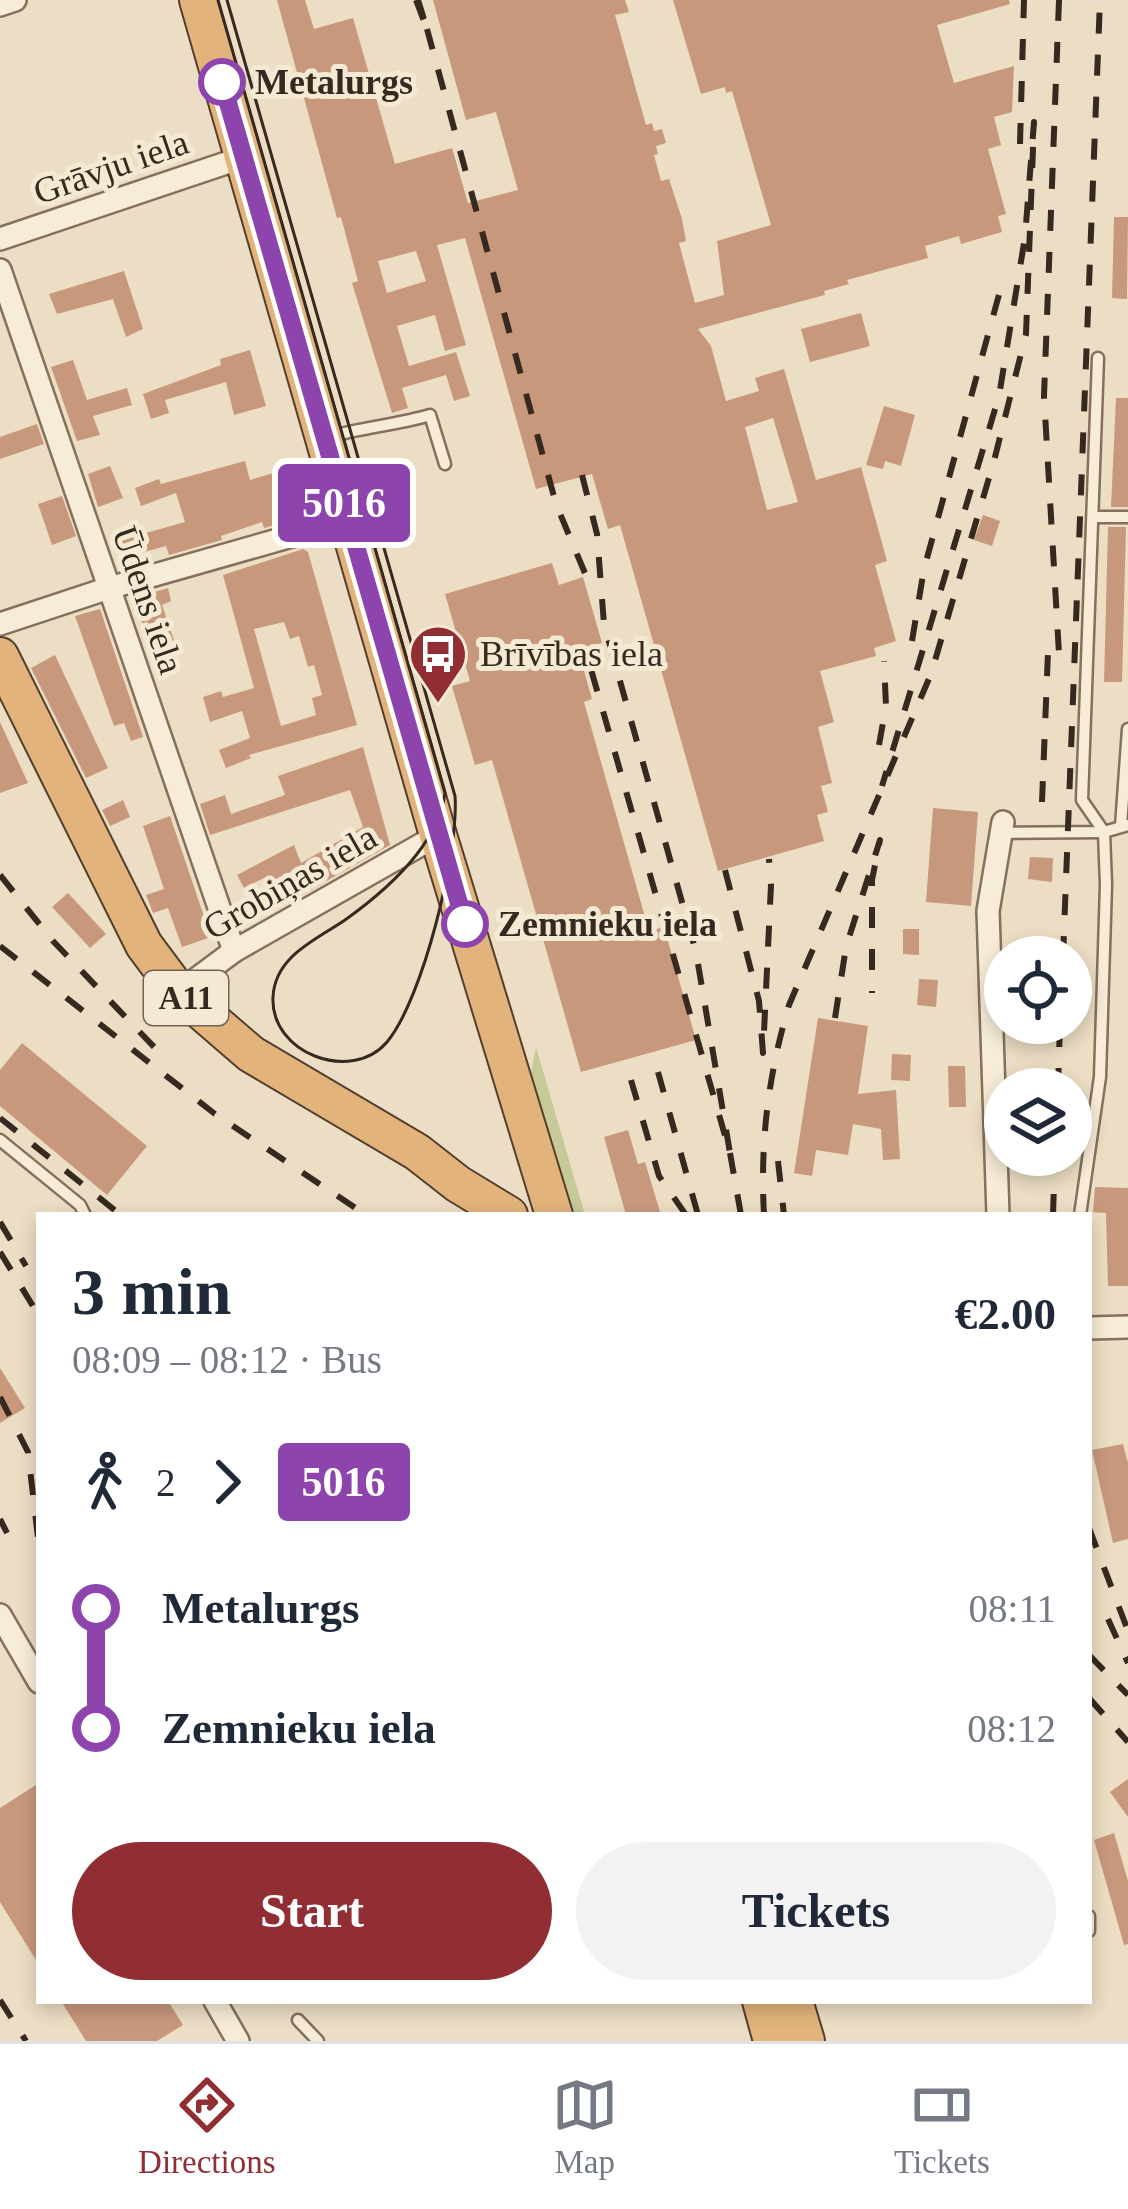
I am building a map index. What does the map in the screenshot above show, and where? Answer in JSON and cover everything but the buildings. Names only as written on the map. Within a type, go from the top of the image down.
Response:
[{"type":"highway","points":[[198,0],[438,835],[553,1212]]},
{"type":"highway","name":"A11","points":[[0,656],[144,945],[179,992],[251,1054],[416,1152],[504,1212]]},
{"type":"highway","points":[[416,1152],[443,1160],[533,1212]]},
{"type":"highway","points":[[772,2041],[789,2004]]},
{"type":"highway","points":[[791,2004],[806,2041]]},
{"type":"street","points":[[0,5],[15,0]]},
{"type":"street","name":"Grāvju iela","points":[[0,239],[244,157]]},
{"type":"street","name":"Ūdens iela","points":[[0,270],[234,951]]},
{"type":"street","points":[[0,624],[348,520]]},
{"type":"street","points":[[998,1212],[988,910],[1002,827]]},
{"type":"street","name":"Grobiņas iela","points":[[179,992],[234,951],[438,835]]},
{"type":"street","points":[[1092,1328],[1128,1327]]},
{"type":"street","points":[[0,1615],[9,1649],[36,1679]]},
{"type":"street","points":[[217,2004],[238,2041]]},
{"type":"lane","points":[[1080,1212],[1100,1077],[1104,832],[1082,800],[1098,358]]},
{"type":"lane","points":[[326,438],[364,426],[403,424],[430,416],[445,464]]},
{"type":"lane","points":[[1094,517],[1128,517]]},
{"type":"lane","points":[[1002,827],[1104,832],[1124,825],[1128,729]]},
{"type":"lane","points":[[0,1140],[84,1212]]},
{"type":"lane","points":[[298,2020],[318,2041]]},
{"type":"green space","points":[[536,1047],[584,1212],[569,1212],[530,1079]]},
{"type":"tram line","points":[[218,0],[445,793],[432,831],[408,865],[361,908],[299,951],[275,983],[276,1017],[284,1034],[315,1056],[354,1061],[387,1042],[413,993],[445,887],[455,796],[227,0]]},
{"type":"railway","points":[[416,0],[427,29],[418,0]]},
{"type":"railway","points":[[1020,144],[1024,0]]},
{"type":"railway","points":[[1059,0],[1044,396],[1060,671]]},
{"type":"railway","points":[[1064,936],[1100,0]]},
{"type":"railway","points":[[427,29],[556,504],[592,590]]},
{"type":"railway","points":[[764,1212],[767,1109],[789,1005],[931,674],[1026,334],[1034,122],[1025,237],[999,396],[882,786]]},
{"type":"railway","points":[[912,641],[924,569],[1003,280]]},
{"type":"railway","points":[[582,475],[597,534],[604,624],[696,952],[730,1153],[590,666]]},
{"type":"railway","points":[[1042,802],[1048,652]]},
{"type":"railway","points":[[879,745],[886,706],[884,661]]},
{"type":"railway","points":[[835,1018],[846,947],[880,840],[872,880],[872,993]]},
{"type":"railway","points":[[725,870],[759,1001],[763,1053],[769,859]]},
{"type":"railway","points":[[0,875],[53,941],[156,1049]]},
{"type":"railway","points":[[0,946],[215,1114],[362,1212]]},
{"type":"railway","points":[[1059,1044],[1059,1068]]},
{"type":"railway","points":[[658,1072],[697,1212]]},
{"type":"railway","points":[[631,1080],[659,1176],[684,1212]]},
{"type":"railway","points":[[0,1118],[117,1212]]},
{"type":"railway","points":[[730,1153],[740,1212]]},
{"type":"railway","points":[[778,1161],[784,1212]]},
{"type":"railway","points":[[1053,1212],[1054,1176]]},
{"type":"railway","points":[[0,1222],[26,1266]]},
{"type":"railway","points":[[0,1252],[36,1311]]},
{"type":"railway","points":[[0,1397],[28,1452],[36,1521]]},
{"type":"railway","points":[[0,1519],[7,1533]]},
{"type":"railway","points":[[1092,1536],[1128,1631]]},
{"type":"railway","points":[[1108,1619],[1128,1663]]},
{"type":"railway","points":[[1092,1658],[1128,1695]]},
{"type":"railway","points":[[1092,1701],[1128,1742]]},
{"type":"railway","points":[[0,2000],[26,2041]]},
{"type":"bus line","name":"5016","points":[[222,82],[465,924]]},
{"type":"place","name":"Metalurgs","points":[[222,82]]},
{"type":"place","name":"Brīvības iela","points":[[438,705]]},
{"type":"place","name":"Zemnieku iela","points":[[465,924]]}]
